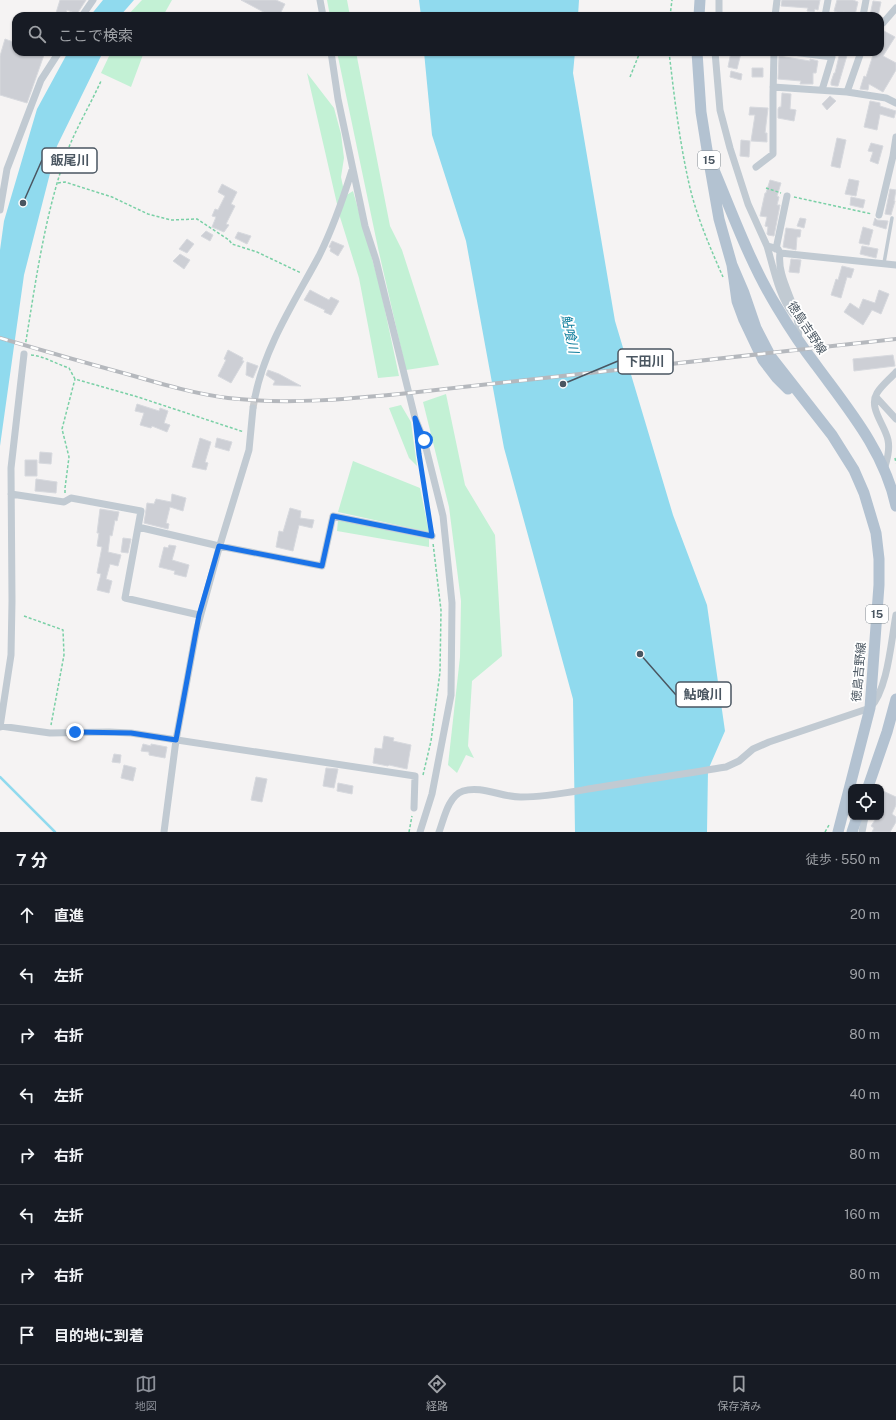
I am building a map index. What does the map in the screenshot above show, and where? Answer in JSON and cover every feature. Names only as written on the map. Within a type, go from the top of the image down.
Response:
[{"type":"main road","points":[[699,12],[700,1]]},
{"type":"main road","name":"徳島吉野線","points":[[697,56],[701,112],[719,219],[732,265],[738,301],[744,320],[763,360],[776,377],[811,409],[832,435],[854,470],[864,493],[876,532],[879,559],[879,585],[870,708],[838,832]]},
{"type":"main road","name":"徳島吉野線","points":[[708,156],[744,242],[777,307],[816,365],[868,436],[884,470],[896,506]]},
{"type":"main road","points":[[869,784],[892,729],[896,699]]},
{"type":"main road","points":[[852,832],[856,820]]},
{"type":"street","points":[[84,12],[92,0]]},
{"type":"street","points":[[320,0],[322,12]]},
{"type":"street","points":[[719,0],[719,12]]},
{"type":"street","points":[[775,12],[776,0]]},
{"type":"street","points":[[826,12],[828,0]]},
{"type":"street","points":[[864,12],[866,0]]},
{"type":"street","points":[[884,22],[896,8]]},
{"type":"street","points":[[0,210],[7,169],[41,80],[56,56]]},
{"type":"street","points":[[332,56],[338,99],[365,226],[376,260],[415,418],[424,440],[443,516],[452,596],[451,695],[432,794],[420,832]]},
{"type":"street","points":[[715,56],[720,110],[730,148],[748,204],[767,246],[782,292],[790,310],[797,318]]},
{"type":"street","points":[[756,167],[773,154],[774,56]]},
{"type":"street","points":[[822,90],[832,57],[824,56]]},
{"type":"street","points":[[847,92],[860,56]]},
{"type":"street","points":[[773,87],[847,92],[886,98],[896,103]]},
{"type":"street","points":[[879,215],[896,137]]},
{"type":"street","points":[[255,397],[258,382],[268,354],[334,224],[353,169]]},
{"type":"street","points":[[788,196],[778,251],[782,273],[800,330],[798,339]]},
{"type":"street","points":[[767,246],[778,251],[896,265]]},
{"type":"street","points":[[24,354],[10,468],[12,594],[11,655],[0,726],[50,733],[131,733],[360,766],[415,776],[414,808]]},
{"type":"street","points":[[884,470],[889,450],[888,440],[875,409],[876,397],[877,393],[896,372]]},
{"type":"street","points":[[876,397],[896,419]]},
{"type":"street","points":[[164,832],[176,740],[199,615],[249,450],[253,408]]},
{"type":"street","points":[[11,494],[64,502],[71,498],[141,511],[126,598],[199,615]]},
{"type":"street","points":[[138,528],[219,546],[322,566],[333,516],[432,536]]},
{"type":"street","points":[[439,832],[450,803],[455,796],[462,792],[479,790],[522,797],[572,792],[726,767],[739,761],[753,749],[769,742],[870,708],[878,696],[884,677],[896,615]]},
{"type":"street","points":[[862,832],[864,820]]},
{"type":"lane","points":[[884,263],[892,218]]},
{"type":"path","points":[[670,12],[672,0]]},
{"type":"path","points":[[630,77],[638,56]]},
{"type":"path","points":[[670,56],[688,180],[707,240],[724,278]]},
{"type":"path","points":[[66,500],[65,488],[69,457],[62,428],[75,379],[69,368],[56,364],[38,355],[24,354],[41,251],[53,198],[69,146],[101,81]]},
{"type":"path","points":[[58,183],[65,182],[112,197],[148,214],[171,220],[197,219],[229,240],[232,244],[257,252],[308,276]]},
{"type":"path","points":[[766,188],[788,196],[879,215]]},
{"type":"path","points":[[75,379],[138,397],[250,434]]},
{"type":"path","points":[[419,454],[432,536],[441,610],[440,672],[431,741],[422,778]]},
{"type":"path","points":[[24,616],[63,630],[64,655],[50,733]]},
{"type":"path","points":[[409,832],[414,808]]},
{"type":"green space","points":[[142,0],[172,0],[165,12],[131,12]]},
{"type":"green space","points":[[327,0],[347,0],[349,12],[329,12]]},
{"type":"green space","points":[[109,56],[143,56],[131,87],[101,73]]},
{"type":"green space","points":[[338,56],[357,56],[390,226],[402,250],[439,365],[406,370],[378,248]]},
{"type":"green space","points":[[307,73],[334,108],[341,134],[344,158],[341,177],[345,196],[353,191],[380,287],[399,376],[378,378],[359,278],[340,217]]},
{"type":"green space","points":[[446,394],[465,485],[495,535],[502,656],[472,681],[468,746],[474,758],[466,755],[457,773],[448,765],[460,657],[461,601],[449,507],[423,402]]},
{"type":"green space","points":[[401,405],[411,422],[417,466],[409,458],[389,408]]},
{"type":"green space","points":[[353,461],[420,488],[429,532],[338,512]]},
{"type":"green space","points":[[338,520],[429,539],[429,547],[337,531]]},
{"type":"water","points":[[103,0],[134,0],[124,12],[93,12]]},
{"type":"water","points":[[419,0],[579,0],[578,12],[420,12]]},
{"type":"water","points":[[66,56],[101,56],[57,146],[24,275],[0,446],[0,250],[4,221],[37,109]]},
{"type":"water","points":[[424,56],[575,56],[573,73],[615,321],[673,515],[707,605],[725,731],[708,770],[707,832],[575,832],[573,699],[504,448],[466,241],[432,135]]},
{"type":"building","points":[[60,0],[86,0],[78,12],[67,10],[66,12],[56,12]]},
{"type":"building","points":[[241,0],[276,0],[285,4],[281,12],[264,12]]},
{"type":"building","points":[[782,0],[820,0],[818,10],[815,9],[814,12],[807,11],[808,8],[781,6]]},
{"type":"building","points":[[837,0],[853,0],[858,2],[856,12],[834,11]]},
{"type":"building","points":[[873,1],[881,2],[879,12],[871,12]]},
{"type":"building","points":[[884,31],[895,37],[884,54]]},
{"type":"building","points":[[5,39],[12,42],[12,56],[44,56],[27,103],[0,95],[0,56]]},
{"type":"building","points":[[730,56],[740,56],[737,69],[728,67]]},
{"type":"building","points":[[779,56],[818,61],[816,73],[813,73],[813,84],[800,84],[801,81],[778,79]]},
{"type":"building","points":[[839,56],[847,56],[838,86],[831,85]]},
{"type":"building","points":[[873,56],[883,56],[896,63],[896,70],[883,92],[869,84],[868,90],[860,89],[864,76],[866,77]]},
{"type":"building","points":[[752,68],[763,68],[763,77],[752,77]]},
{"type":"building","points":[[731,71],[742,74],[741,80],[730,77]]},
{"type":"building","points":[[782,93],[791,94],[790,109],[796,110],[794,121],[778,118],[778,109],[781,107]]},
{"type":"building","points":[[830,96],[836,101],[827,110],[822,104]]},
{"type":"building","points":[[870,101],[880,103],[880,106],[896,111],[894,118],[880,114],[877,130],[864,127]]},
{"type":"building","points":[[750,107],[768,108],[765,133],[767,133],[767,142],[751,141],[755,115],[749,115]]},
{"type":"building","points":[[837,138],[846,140],[840,168],[831,166]]},
{"type":"building","points":[[741,140],[750,141],[749,157],[740,156]]},
{"type":"building","points":[[871,143],[883,146],[878,164],[870,161],[873,152],[868,151]]},
{"type":"building","points":[[849,179],[859,181],[856,196],[845,194]]},
{"type":"building","points":[[770,180],[781,183],[777,196],[779,197],[777,205],[780,205],[774,236],[767,234],[768,227],[765,226],[767,217],[760,216],[765,193]]},
{"type":"building","points":[[222,184],[237,192],[231,204],[235,206],[226,224],[229,225],[224,232],[212,227],[216,217],[212,216],[215,209],[218,210],[225,196],[218,192]]},
{"type":"building","points":[[890,189],[896,190],[891,215],[885,214]]},
{"type":"building","points":[[851,197],[865,200],[863,208],[850,205]]},
{"type":"building","points":[[800,218],[806,219],[804,228],[797,226]]},
{"type":"building","points":[[875,218],[877,220],[888,221],[886,229],[873,225]]},
{"type":"building","points":[[863,227],[873,230],[869,245],[859,243]]},
{"type":"building","points":[[786,228],[801,230],[800,237],[797,237],[796,250],[783,247]]},
{"type":"building","points":[[206,231],[213,235],[210,241],[201,236]]},
{"type":"building","points":[[238,232],[251,236],[247,244],[235,238]]},
{"type":"building","points":[[187,239],[194,244],[187,253],[179,249]]},
{"type":"building","points":[[332,241],[344,246],[338,256],[330,251],[331,248],[329,247]]},
{"type":"building","points":[[862,246],[878,249],[876,258],[860,254]]},
{"type":"building","points":[[180,254],[190,260],[184,269],[173,261]]},
{"type":"building","points":[[791,259],[801,260],[799,273],[789,272]]},
{"type":"building","points":[[842,266],[854,269],[851,278],[847,277],[841,298],[831,295],[836,279],[838,280]]},
{"type":"building","points":[[310,290],[329,300],[331,297],[339,301],[331,315],[324,312],[325,310],[304,300]]},
{"type":"building","points":[[879,290],[889,294],[881,314],[872,310],[863,325],[844,312],[850,303],[859,309],[863,299],[875,303]]},
{"type":"building","points":[[228,350],[243,358],[242,361],[244,361],[231,383],[218,376],[226,360],[224,359]]},
{"type":"building","points":[[893,355],[895,366],[854,371],[853,359]]},
{"type":"building","points":[[247,362],[258,366],[253,378],[246,375]]},
{"type":"building","points":[[268,370],[301,386],[273,385],[275,381],[266,375]]},
{"type":"building","points":[[137,404],[159,411],[160,408],[168,411],[164,423],[170,425],[167,432],[152,426],[151,428],[140,425],[144,413],[135,411]]},
{"type":"building","points":[[200,438],[211,442],[205,462],[208,463],[206,470],[192,467]]},
{"type":"building","points":[[217,438],[232,442],[229,451],[215,447]]},
{"type":"building","points":[[40,452],[52,453],[51,464],[39,463]]},
{"type":"building","points":[[25,460],[37,460],[37,476],[25,476]]},
{"type":"building","points":[[36,479],[57,482],[56,493],[35,491]]},
{"type":"building","points":[[172,494],[186,498],[183,511],[170,507],[166,523],[169,524],[168,529],[144,523],[147,503],[154,504],[156,499],[171,502]]},
{"type":"building","points":[[290,508],[301,511],[300,518],[314,520],[312,528],[299,525],[293,551],[276,547],[279,531],[283,532]]},
{"type":"building","points":[[100,509],[119,512],[117,521],[115,520],[112,536],[110,535],[108,552],[121,555],[118,566],[110,564],[106,579],[112,581],[109,593],[97,590],[101,574],[97,573],[102,547],[97,546]]},
{"type":"building","points":[[123,538],[131,539],[128,553],[121,552]]},
{"type":"building","points":[[169,545],[176,546],[172,560],[189,565],[186,577],[174,574],[175,571],[159,567],[164,547],[168,548]]},
{"type":"building","points":[[384,736],[394,738],[393,741],[411,745],[407,769],[373,763],[375,748],[382,749]]},
{"type":"building","points":[[143,744],[167,747],[165,758],[149,755],[149,752],[141,751]]},
{"type":"building","points":[[114,754],[121,755],[120,763],[112,762]]},
{"type":"building","points":[[124,765],[136,768],[133,781],[121,778]]},
{"type":"building","points":[[326,768],[338,769],[334,788],[323,786]]},
{"type":"building","points":[[256,777],[267,779],[262,802],[251,800]]},
{"type":"building","points":[[338,783],[353,786],[352,794],[337,791]]},
{"type":"building","points":[[884,791],[896,797],[896,805],[892,814],[896,817],[896,822],[890,832],[872,832],[874,828],[871,826],[875,820],[884,820]]},
{"type":"waterway","points":[[0,777],[55,832]]},
{"type":"tunnel","points":[[253,408],[255,397]]},
{"type":"railway","points":[[0,338],[192,392],[228,398],[274,401],[341,399],[409,393],[896,339]]},
{"type":"place","name":"飯尾川","points":[[23,203]]},
{"type":"place","name":"下田川","points":[[563,384]]},
{"type":"place","name":"鮎喰川","points":[[640,654]]},
{"type":"route","points":[[75,732],[131,733],[176,740],[199,615],[219,546],[322,566],[333,516],[432,536],[415,418],[424,440]]}]
